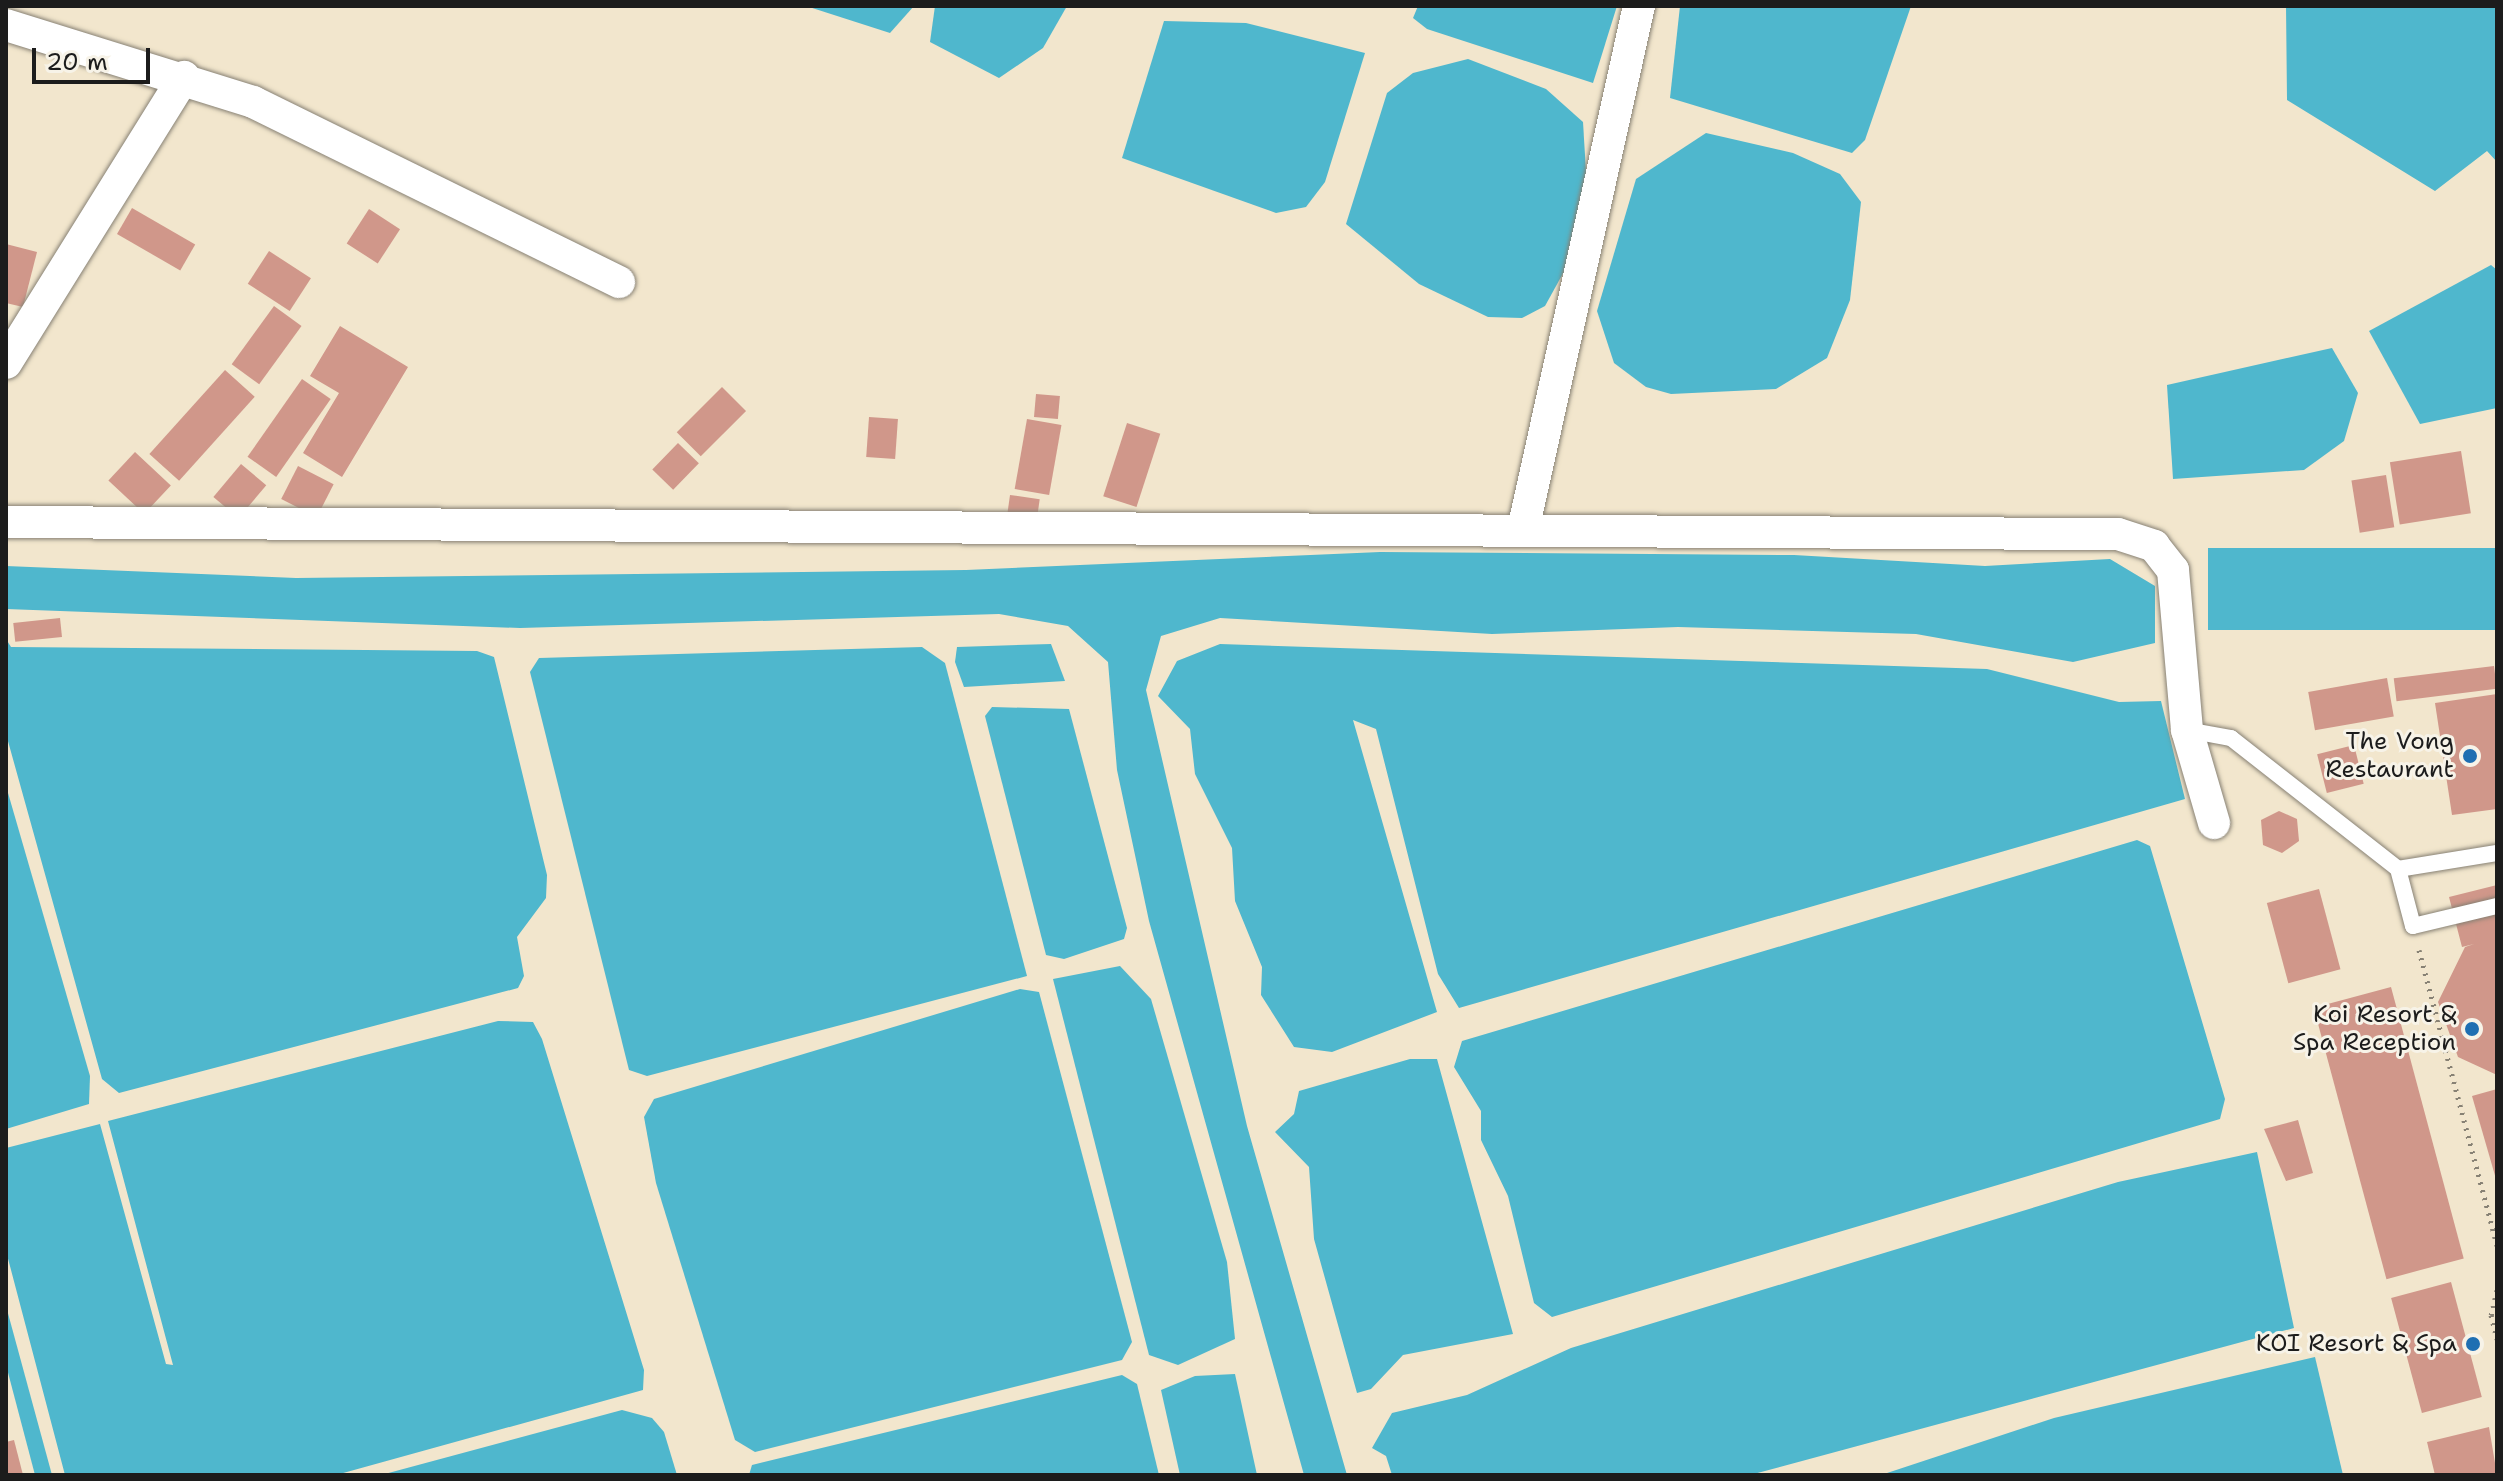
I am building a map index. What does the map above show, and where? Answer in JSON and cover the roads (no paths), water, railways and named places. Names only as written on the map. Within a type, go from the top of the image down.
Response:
[{"type":"street","points":[[1523,530],[1639,6]]},
{"type":"street","points":[[6,25],[184,77],[253,102],[619,282]]},
{"type":"street","points":[[6,363],[184,77]]},
{"type":"street","points":[[6,522],[2118,534],[2154,546],[2173,570],[2187,730],[2214,823]]},
{"type":"lane","points":[[2187,730],[2231,738],[2398,869],[2413,926],[2497,906]]},
{"type":"lane","points":[[2398,869],[2497,853]]},
{"type":"water","points":[[806,6],[914,6],[890,33]]},
{"type":"water","points":[[935,6],[1067,6],[1043,48],[999,78],[930,42]]},
{"type":"water","points":[[1418,6],[1617,6],[1593,83],[1427,29],[1413,18]]},
{"type":"water","points":[[1680,6],[1911,6],[1865,140],[1852,153],[1670,98]]},
{"type":"water","points":[[2286,6],[2497,6],[2497,162],[2487,151],[2435,191],[2287,100]]},
{"type":"water","points":[[1164,21],[1246,23],[1365,53],[1325,182],[1306,207],[1276,213],[1122,158]]},
{"type":"water","points":[[1468,59],[1546,89],[1583,122],[1586,172],[1571,259],[1545,306],[1522,318],[1488,317],[1419,284],[1346,224],[1387,93],[1413,73]]},
{"type":"water","points":[[1706,133],[1793,153],[1840,174],[1861,202],[1850,300],[1827,358],[1776,389],[1671,394],[1646,387],[1614,363],[1597,311],[1636,179]]},
{"type":"water","points":[[2491,265],[2497,270],[2497,408],[2420,424],[2369,331]]},
{"type":"water","points":[[2332,348],[2358,393],[2344,441],[2304,470],[2173,479],[2167,385]]},
{"type":"water","points":[[2208,548],[2497,548],[2497,630],[2208,630]]},
{"type":"water","points":[[1380,552],[1794,555],[1985,566],[2110,559],[2155,586],[2155,643],[2073,662],[1916,634],[1678,627],[1492,634],[1220,618],[1161,636],[1146,690],[1247,1126],[1347,1475],[1304,1475],[1149,921],[1117,770],[1108,662],[1068,626],[999,614],[520,628],[6,609],[6,566],[296,578],[966,570]]},
{"type":"water","points":[[6,639],[11,647],[477,651],[494,657],[547,875],[546,898],[517,937],[524,976],[518,988],[119,1093],[102,1079],[6,734]]},
{"type":"water","points":[[1051,644],[1065,681],[964,687],[955,662],[957,647]]},
{"type":"water","points":[[1220,644],[1987,669],[2119,702],[2161,701],[2185,799],[1459,1008],[1438,974],[1376,729],[1353,720],[1437,1012],[1332,1052],[1294,1047],[1261,995],[1262,967],[1235,901],[1232,848],[1195,774],[1190,729],[1158,696],[1177,661]]},
{"type":"water","points":[[922,647],[945,663],[1027,976],[647,1076],[629,1070],[530,672],[539,658]]},
{"type":"water","points":[[992,707],[1069,709],[1127,928],[1124,939],[1064,959],[1046,955],[985,716]]},
{"type":"water","points":[[6,786],[90,1076],[89,1104],[6,1129]]},
{"type":"water","points":[[2137,840],[2150,846],[2225,1099],[2220,1119],[1552,1317],[1534,1303],[1508,1196],[1481,1140],[1481,1111],[1454,1067],[1462,1041]]},
{"type":"water","points":[[1120,966],[1151,999],[1227,1262],[1235,1339],[1178,1365],[1149,1355],[1053,979]]},
{"type":"water","points":[[1020,989],[1039,992],[1132,1342],[1122,1360],[755,1452],[735,1440],[656,1183],[644,1117],[654,1099]]},
{"type":"water","points":[[498,1021],[533,1022],[542,1039],[644,1370],[643,1390],[336,1475],[65,1475],[6,1251],[6,1148],[100,1124],[166,1364],[173,1365],[108,1121]]},
{"type":"water","points":[[1410,1059],[1437,1059],[1513,1334],[1403,1355],[1371,1389],[1357,1393],[1314,1239],[1309,1167],[1275,1132],[1294,1114],[1299,1091]]},
{"type":"water","points":[[2257,1152],[2294,1328],[1750,1475],[1392,1475],[1386,1456],[1372,1448],[1392,1413],[1467,1395],[1571,1348],[2118,1182]]},
{"type":"water","points":[[6,1306],[52,1475],[35,1475],[6,1365]]},
{"type":"water","points":[[2315,1357],[2343,1475],[1881,1475],[2054,1418]]},
{"type":"water","points":[[1235,1374],[1257,1475],[1180,1475],[1161,1390],[1195,1376]]},
{"type":"water","points":[[1122,1375],[1137,1384],[1159,1475],[749,1475],[752,1465]]},
{"type":"water","points":[[622,1410],[652,1418],[664,1432],[677,1475],[381,1475]]},
{"type":"place","name":"The Vong Restaurant","points":[[2470,756]]},
{"type":"place","name":"Koi Resort & Spa Reception","points":[[2472,1029]]},
{"type":"place","name":"KOI Resort & Spa","points":[[2473,1344]]}]
